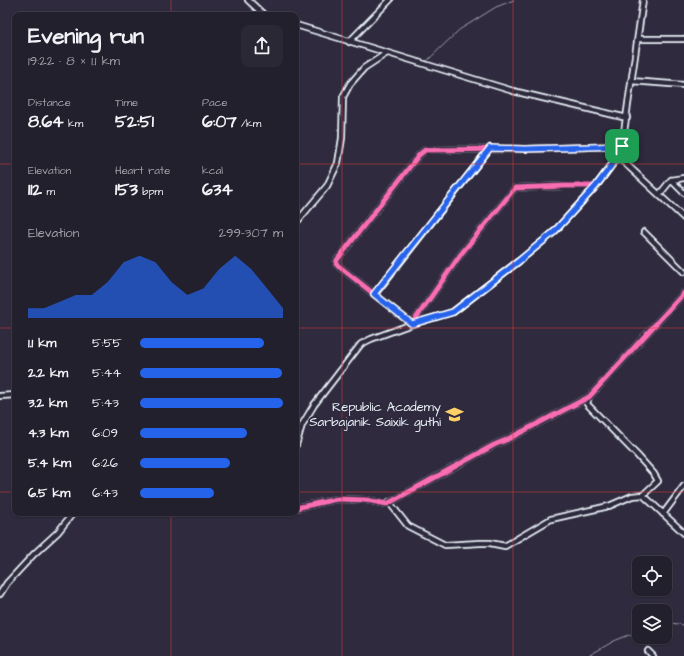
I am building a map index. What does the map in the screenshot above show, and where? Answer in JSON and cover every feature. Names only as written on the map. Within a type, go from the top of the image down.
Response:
[{"type":"street","points":[[248,0],[261,12]]},
{"type":"street","points":[[349,42],[390,0]]},
{"type":"street","points":[[299,434],[302,424],[314,405],[361,344],[412,324],[453,312],[554,232],[596,186],[617,158],[622,146],[643,0]]},
{"type":"street","points":[[299,26],[513,91],[627,118]]},
{"type":"street","points":[[638,36],[640,39],[684,39]]},
{"type":"street","points":[[299,220],[328,186],[338,163],[342,138],[344,97],[350,84],[364,68],[387,53]]},
{"type":"street","points":[[631,81],[684,85]]},
{"type":"street","points":[[412,324],[336,262],[419,155],[425,150],[622,146]]},
{"type":"street","points":[[374,294],[490,148]]},
{"type":"street","points":[[617,158],[626,164],[684,218]]},
{"type":"street","points":[[659,195],[672,180],[684,178]]},
{"type":"street","points":[[672,180],[684,193]]},
{"type":"street","points":[[412,324],[461,254],[515,188],[596,186]]},
{"type":"street","points":[[644,232],[684,272]]},
{"type":"street","points":[[299,507],[337,499],[366,500],[387,504],[494,445],[589,397],[684,292]]},
{"type":"street","points":[[0,396],[12,395]]},
{"type":"street","points":[[389,502],[408,526],[445,545],[490,543],[505,546],[551,519],[608,506],[632,496],[643,495],[658,481],[638,455],[587,404],[589,397]]},
{"type":"street","points":[[663,514],[684,486]]},
{"type":"street","points":[[643,495],[684,533]]},
{"type":"street","points":[[0,594],[7,583],[34,554],[58,532],[71,516]]},
{"type":"street","points":[[648,651],[653,656]]},
{"type":"waterway","points":[[423,61],[427,61],[459,30],[496,7],[514,0]]},
{"type":"waterway","points":[[672,623],[684,625]]},
{"type":"waterway","points":[[588,656],[614,641],[632,634]]},
{"type":"cycle path","points":[[596,186],[515,188],[461,254],[412,324],[336,264],[337,260],[419,155],[425,150],[622,146]]},
{"type":"cycle path","points":[[299,507],[337,499],[366,500],[387,504],[494,445],[589,397],[684,293]]},
{"type":"place","name":"Republic Academy Sarbajanik Saixik guthi","points":[[454,414]]},
{"type":"route","points":[[622,146],[617,158],[596,186],[554,232],[453,312],[412,324],[374,294],[490,148],[525,149],[622,146]]}]
